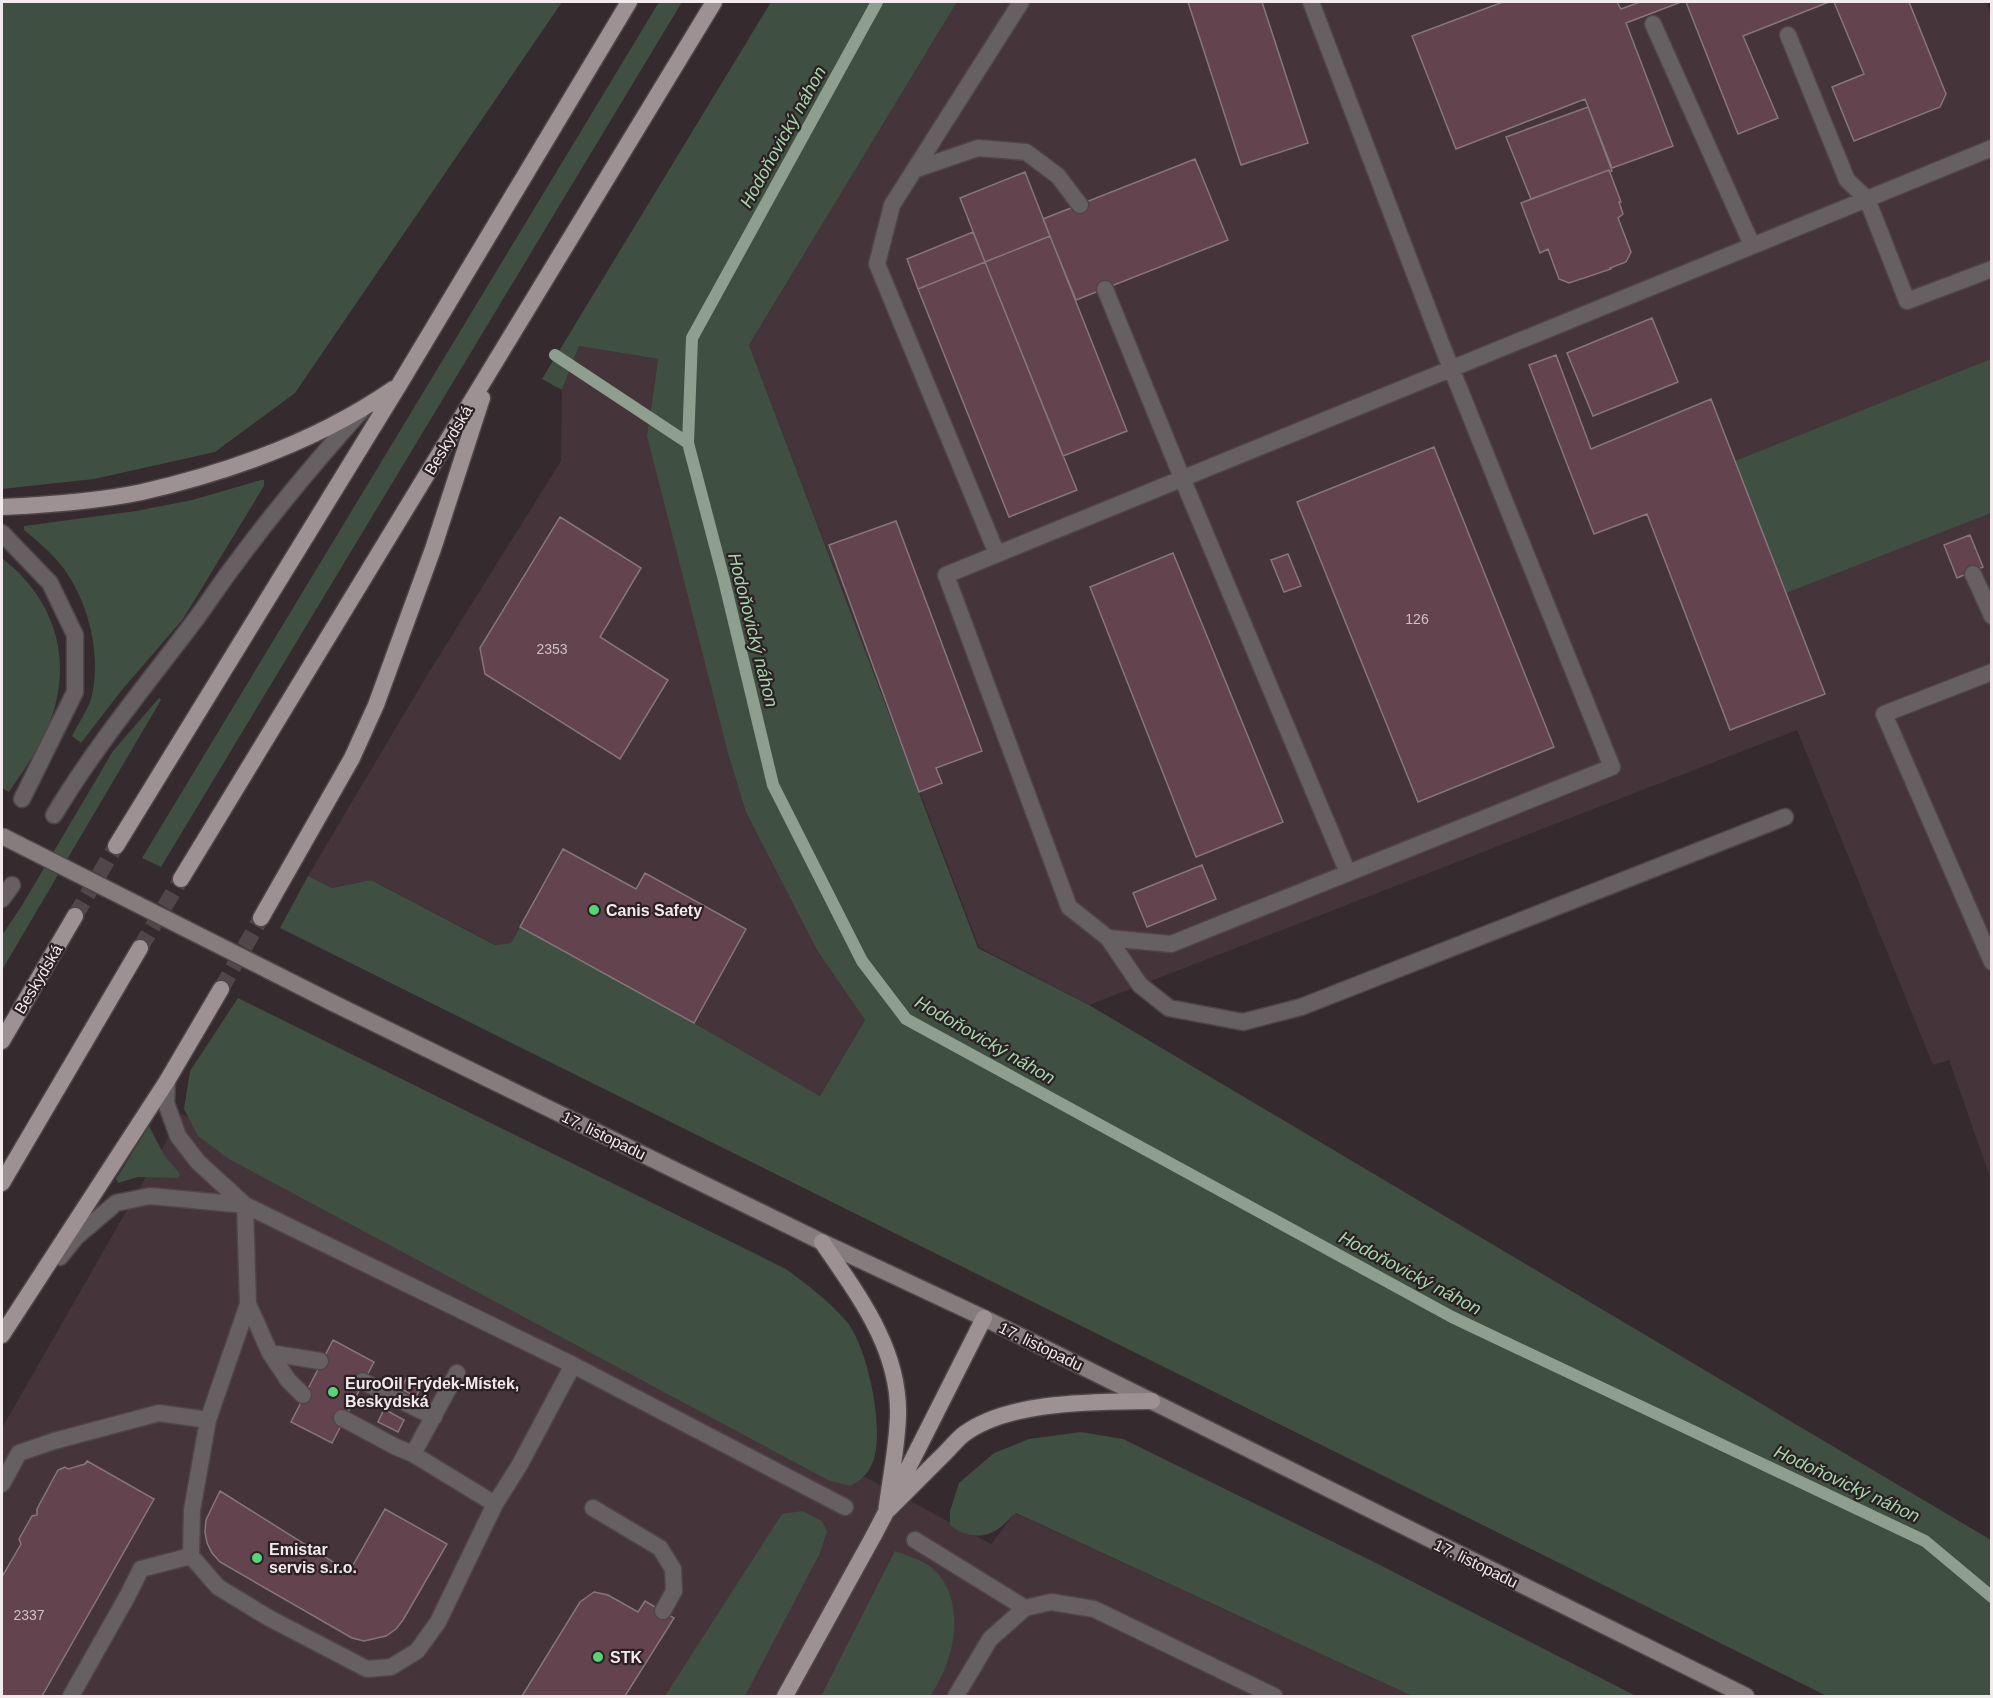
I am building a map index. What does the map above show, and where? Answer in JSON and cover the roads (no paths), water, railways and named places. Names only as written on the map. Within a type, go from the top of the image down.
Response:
[{"type":"main road","points":[[116,846],[399,385],[629,2]]},
{"type":"main road","name":"Beskydská","points":[[181,879],[714,2]]},
{"type":"main road","points":[[261,918],[352,758],[376,705],[433,549],[490,371]]},
{"type":"main road","points":[[2,507],[140,492],[205,475],[273,452],[362,410],[399,385]]},
{"type":"main road","name":"17. listopadu","points":[[2,836],[333,1003],[822,1242],[984,1318],[1746,1696]]},
{"type":"main road","name":"Beskydská","points":[[2,1041],[75,916]]},
{"type":"main road","points":[[2,1183],[141,948]]},
{"type":"main road","points":[[2,1335],[166,1081],[221,989]]},
{"type":"main road","points":[[822,1242],[866,1306],[889,1359],[896,1388],[898,1416],[886,1512]]},
{"type":"main road","points":[[785,1696],[874,1535],[984,1318]]},
{"type":"main road","points":[[886,1512],[964,1434],[984,1423],[1006,1414],[1028,1409],[1102,1402],[1152,1401]]},
{"type":"street","points":[[997,554],[877,264],[892,205],[1021,2]]},
{"type":"street","points":[[1108,938],[1171,944],[1612,767],[1451,368],[1311,2]]},
{"type":"street","points":[[1653,24],[1752,245]]},
{"type":"street","points":[[1788,35],[1847,180],[1867,199],[1907,301],[1992,269]]},
{"type":"street","points":[[914,170],[978,148],[1026,153],[1058,176],[1080,205]]},
{"type":"street","points":[[1785,818],[1301,1007],[1243,1022],[1169,1008],[1140,985],[1108,938],[1069,907],[946,575],[1992,148]]},
{"type":"street","points":[[1105,289],[1348,873]]},
{"type":"street","points":[[54,815],[133,699],[235,564],[302,478],[362,410]]},
{"type":"street","points":[[2,533],[50,583],[75,635],[75,692],[22,799]]},
{"type":"street","points":[[1973,574],[1992,616]]},
{"type":"street","points":[[1992,672],[1884,714],[1992,962]]},
{"type":"street","points":[[2,899],[12,885]]},
{"type":"street","points":[[166,1081],[166,1103],[178,1136],[198,1162],[245,1205],[573,1365],[845,1507]]},
{"type":"street","points":[[18,1308],[76,1237],[116,1203],[150,1196],[245,1205]]},
{"type":"street","points":[[245,1205],[248,1304],[208,1420],[192,1510],[191,1556],[218,1587],[269,1618],[367,1669],[391,1667],[417,1651],[438,1622],[495,1504],[519,1466],[573,1365]]},
{"type":"street","points":[[248,1304],[270,1353],[288,1380],[303,1395]]},
{"type":"street","points":[[270,1353],[320,1361]]},
{"type":"street","points":[[413,1454],[457,1373]]},
{"type":"street","points":[[362,1381],[434,1417]]},
{"type":"street","points":[[2,1484],[19,1453],[54,1441],[159,1413],[208,1420]]},
{"type":"street","points":[[342,1418],[396,1448],[413,1454],[495,1504]]},
{"type":"street","points":[[593,1508],[660,1548],[673,1569],[674,1591],[663,1611]]},
{"type":"street","points":[[915,1540],[1025,1608]]},
{"type":"street","points":[[71,1696],[141,1569],[191,1556]]},
{"type":"street","points":[[956,1696],[990,1639],[1025,1608],[1051,1602],[1094,1609],[1274,1696]]},
{"type":"waterway","name":"Hodoňovický náhon","points":[[877,2],[692,338],[688,443],[724,580],[773,785],[862,961],[906,1019],[1452,1317],[1925,1541],[1992,1597]]},
{"type":"waterway","points":[[555,355],[688,443]]},
{"type":"tunnel","points":[[75,916],[116,846]]},
{"type":"tunnel","points":[[140,948],[181,879]]},
{"type":"tunnel","points":[[221,989],[261,918]]},
{"type":"place","name":"Canis Safety","points":[[594,910]]},
{"type":"place","name":"EuroOil Frýdek-Místek, Beskydská","points":[[333,1392]]},
{"type":"place","name":"Emistar servis s.r.o.","points":[[257,1558]]},
{"type":"place","name":"STK","points":[[598,1657]]}]
